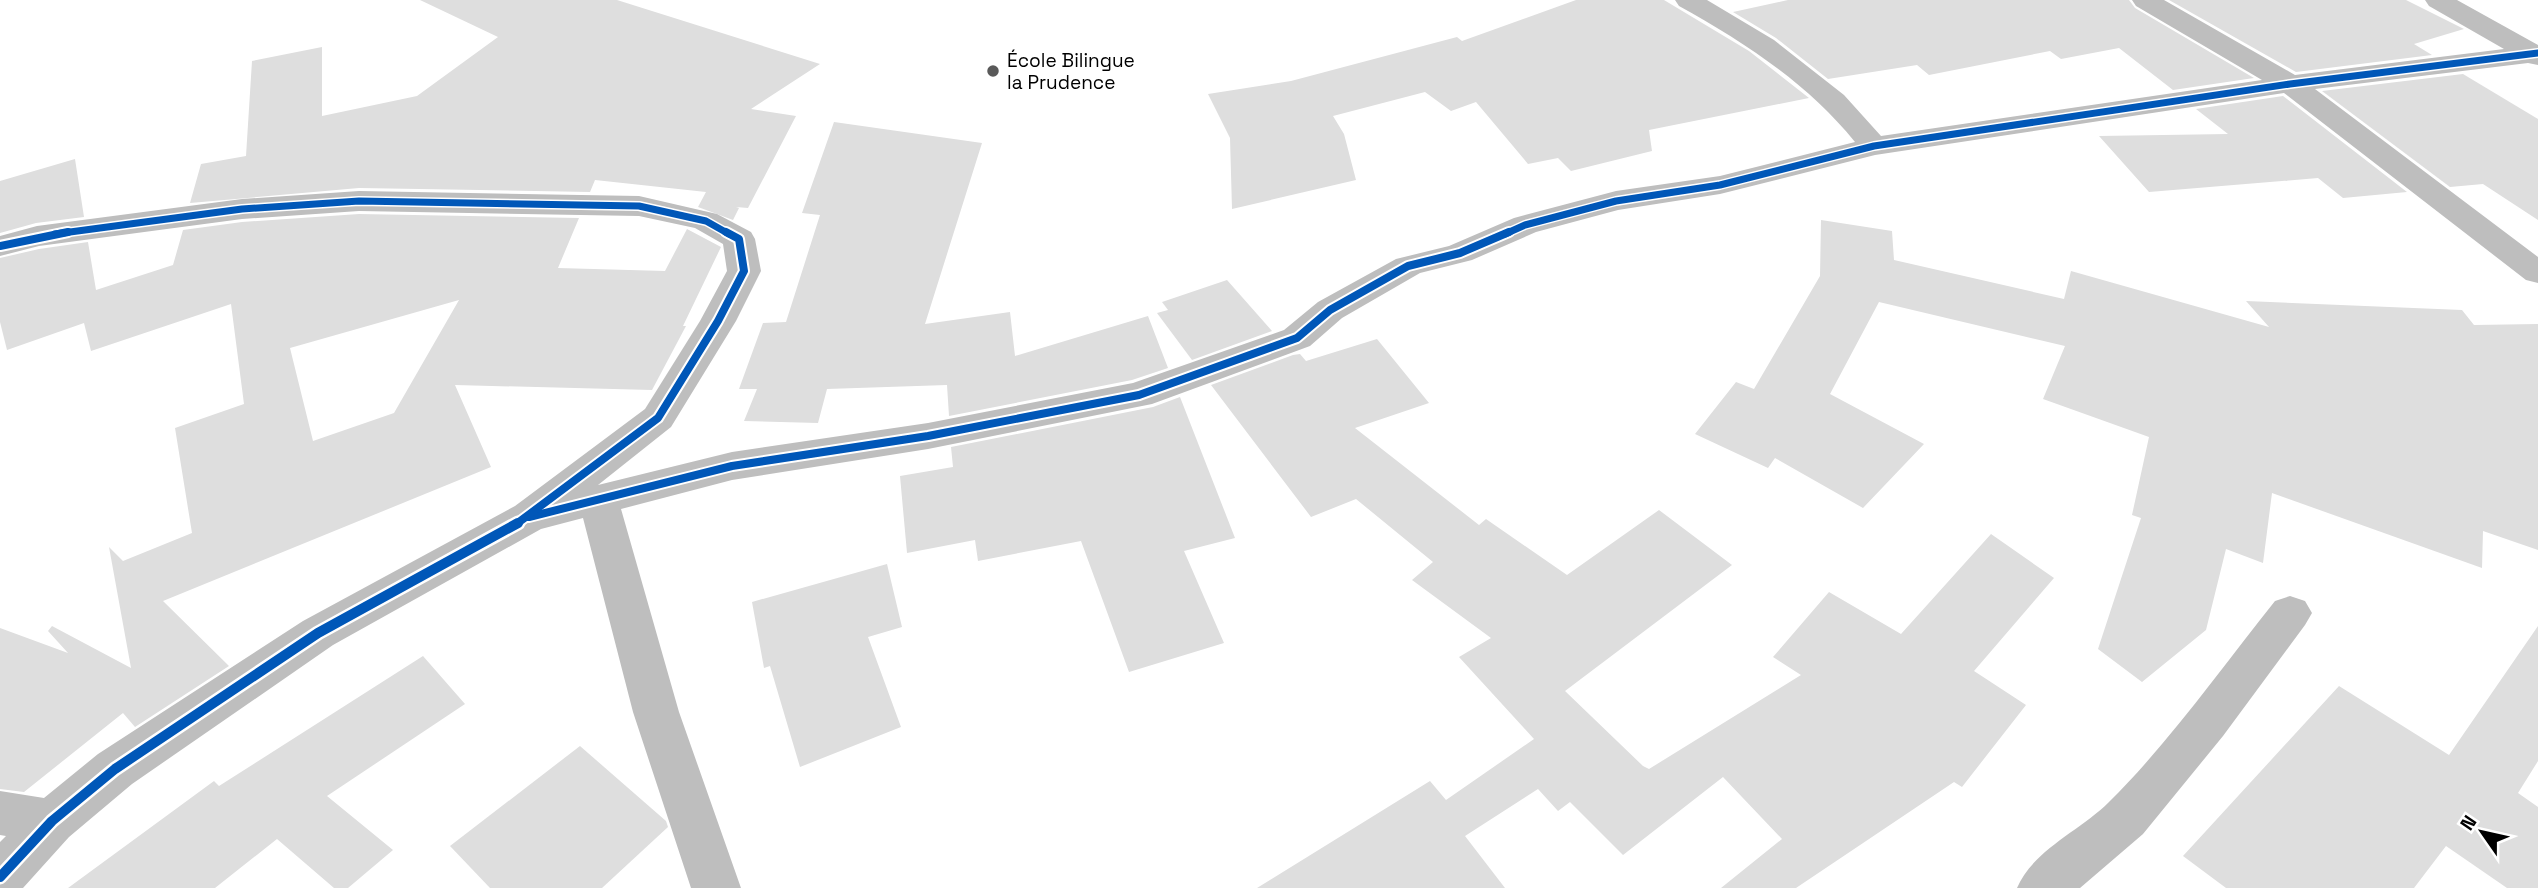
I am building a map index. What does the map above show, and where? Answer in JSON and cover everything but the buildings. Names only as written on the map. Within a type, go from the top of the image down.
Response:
[{"type":"street","points":[[1688,0],[1731,23],[1815,83],[1847,111],[1874,146]]},
{"type":"street","points":[[2145,0],[2290,85],[2538,273]]},
{"type":"street","points":[[2438,0],[2536,54]]},
{"type":"street","points":[[529,517],[732,466],[928,436],[1139,396],[1297,338],[1330,310],[1408,266],[1461,253],[1525,225],[1616,201],[1720,185],[1874,146],[2290,85],[2536,54]]},
{"type":"street","points":[[0,246],[37,236],[242,209],[359,201],[639,206],[706,221],[739,239],[744,271],[718,321],[658,418],[529,517],[318,633],[115,769],[52,821],[0,877]]},
{"type":"street","points":[[598,500],[656,712],[716,888]]},
{"type":"street","points":[[2042,888],[2126,818],[2207,722],[2290,614]]},
{"type":"street","points":[[0,813],[52,821]]},
{"type":"cycle path","points":[[529,517],[732,466],[928,436],[1139,395],[1297,338],[1330,310],[1408,266],[1460,253],[1525,225],[1616,201],[1720,185],[1874,146],[2290,84],[2538,53]]},
{"type":"cycle path","points":[[0,246],[37,236],[242,209],[359,201],[639,206],[706,221],[739,239],[744,271],[718,321],[658,418],[529,517],[318,633],[115,769],[52,821],[0,877]]},
{"type":"place","name":"École Bilingue la Prudence","points":[[993,71]]}]
